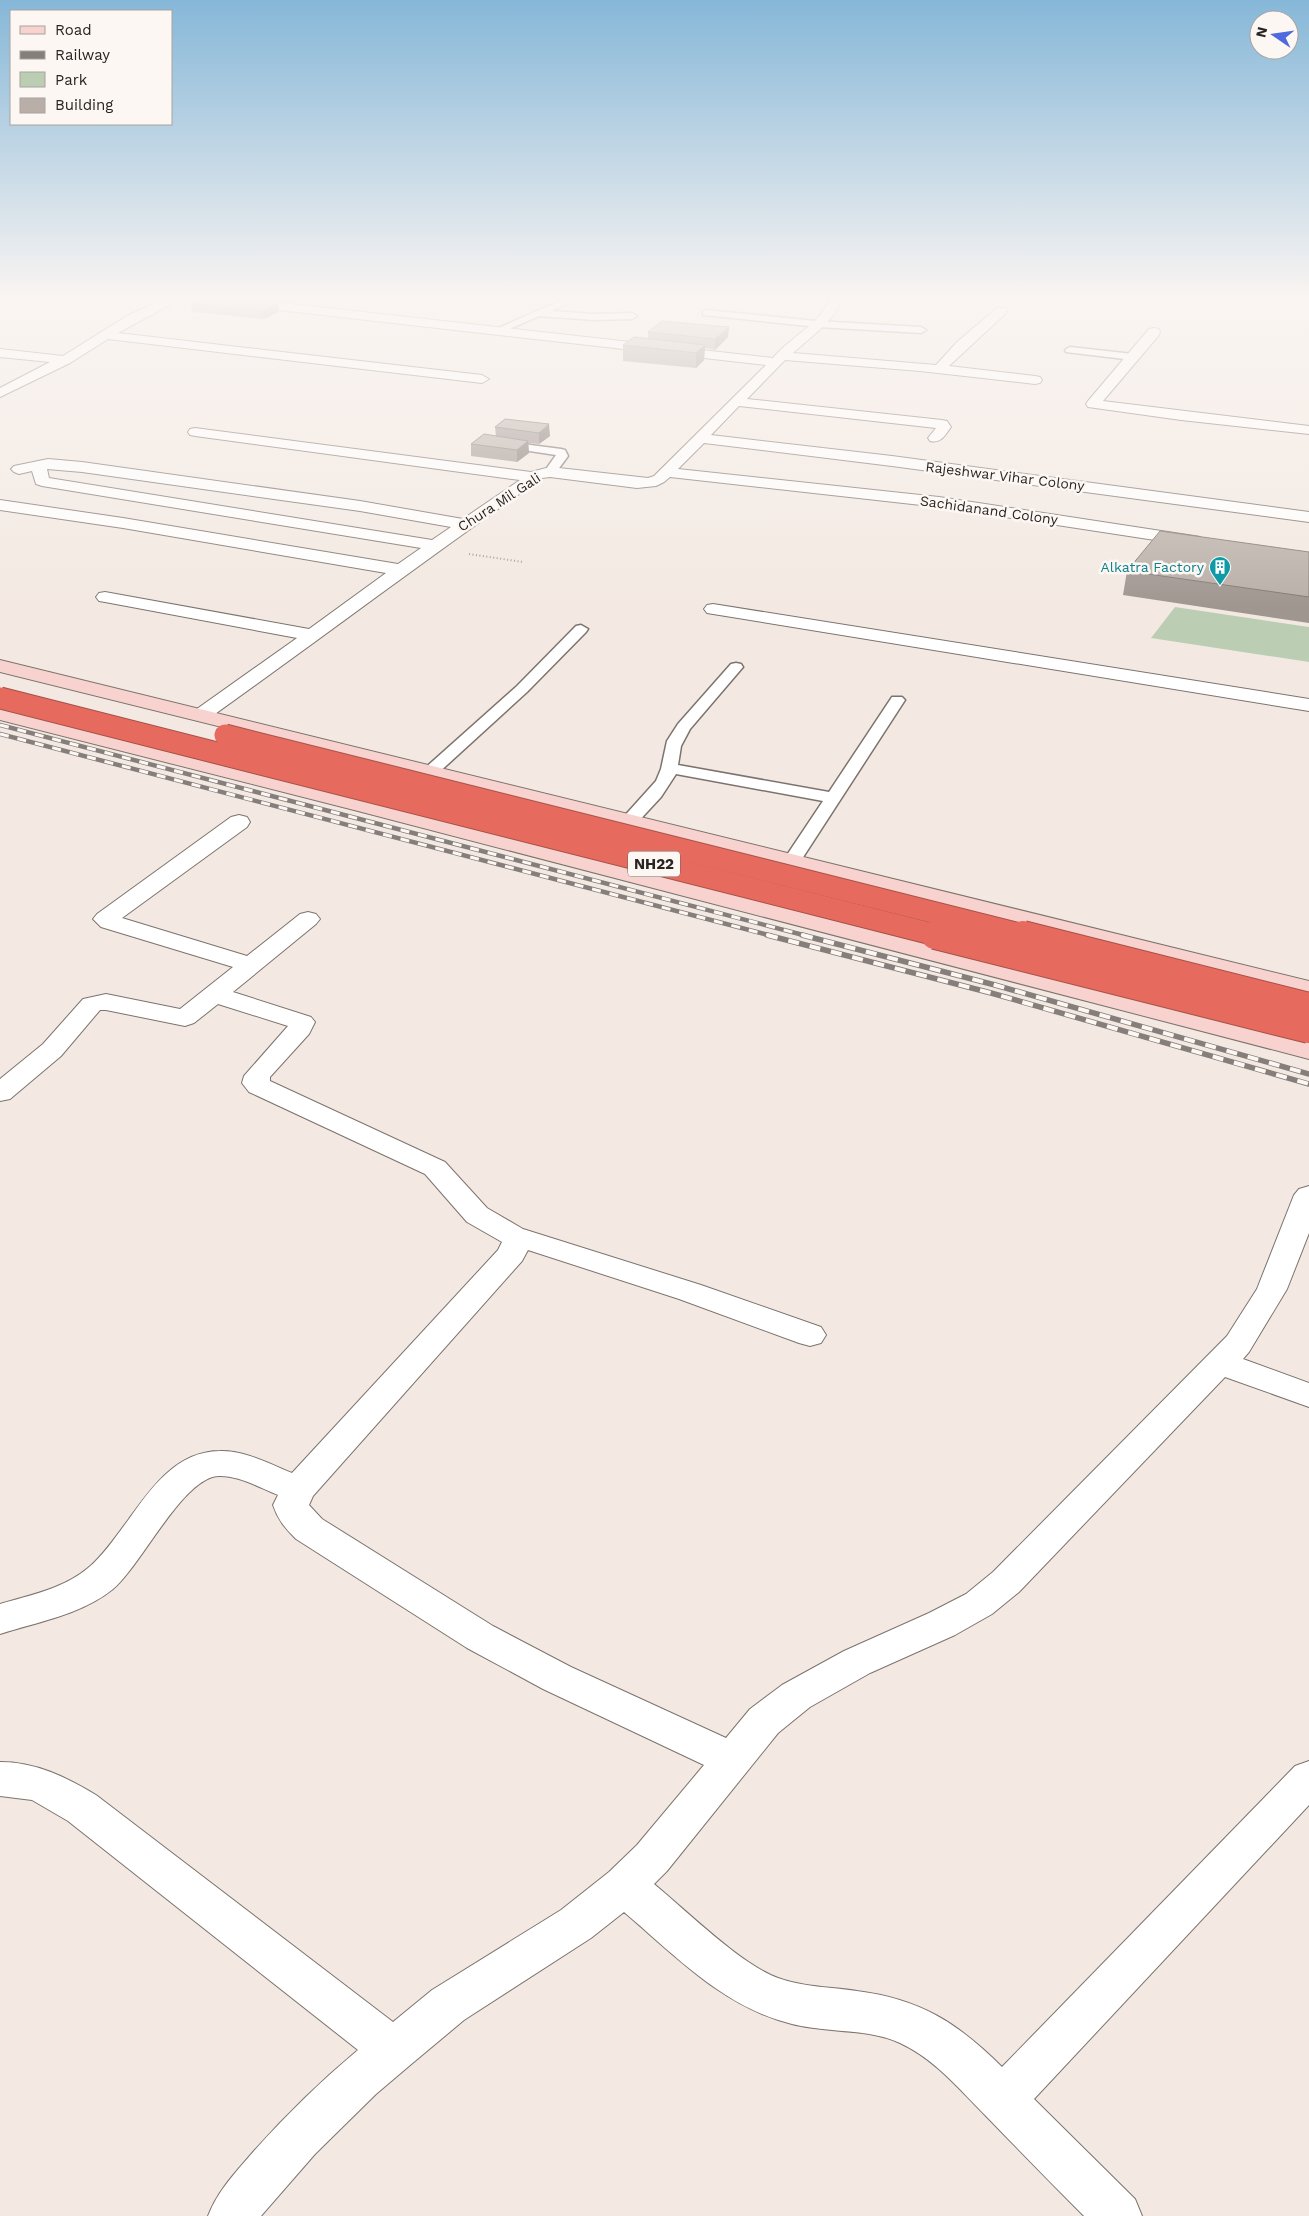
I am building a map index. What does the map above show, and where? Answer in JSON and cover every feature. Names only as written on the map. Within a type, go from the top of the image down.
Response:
[{"type":"highway","name":"NH22","points":[[0,681],[656,842],[1309,1007]]},
{"type":"highway","name":"NH22","points":[[0,698],[1309,1029]]},
{"type":"street","points":[[1096,400],[1093,404],[1309,430]]},
{"type":"street","points":[[737,402],[942,424],[944,427],[935,438]]},
{"type":"street","name":"Chura Mil Gali","points":[[201,715],[433,546],[533,477],[541,473],[550,472],[644,483],[655,481],[667,472],[737,402]]},
{"type":"street","points":[[195,432],[533,477]]},
{"type":"street","name":"Rajeshwar Vihar Colony","points":[[700,438],[1309,517]]},
{"type":"street","points":[[19,469],[48,464],[82,468],[360,506],[465,524]]},
{"type":"street","points":[[0,467],[41,472],[42,481],[433,546]]},
{"type":"street","name":"Sachidanand Colony","points":[[667,472],[939,502],[1211,544]]},
{"type":"street","points":[[0,505],[401,570]]},
{"type":"street","points":[[105,597],[313,635]]},
{"type":"street","points":[[713,610],[1309,706]]},
{"type":"street","points":[[0,666],[1309,989]]},
{"type":"street","points":[[0,714],[212,767],[1309,1051]]},
{"type":"street","points":[[212,767],[269,732]]},
{"type":"street","points":[[239,822],[105,919],[109,922],[251,965]]},
{"type":"street","points":[[0,1094],[52,1050],[92,1004],[106,1002],[182,1019],[190,1016],[308,919]]},
{"type":"street","points":[[215,995],[302,1022],[300,1028],[257,1076],[256,1082],[259,1086],[435,1168],[444,1176],[471,1211],[486,1221],[515,1236],[690,1292],[810,1335]]},
{"type":"street","points":[[232,2216],[242,2201],[298,2137],[360,2078],[393,2050],[448,2005],[576,1924],[624,1886],[652,1858],[764,1721],[796,1696],[857,1662],[942,1624],[979,1604],[1006,1582],[1238,1344],[1272,1289],[1309,1195]]},
{"type":"street","points":[[515,1236],[516,1245],[511,1254],[298,1489],[291,1505],[294,1515],[309,1530],[480,1637],[557,1678],[731,1759]]},
{"type":"street","points":[[1220,1363],[1309,1395]]},
{"type":"street","points":[[0,1619],[82,1591],[101,1578],[119,1560],[177,1481],[191,1470],[206,1463],[236,1466],[298,1489]]},
{"type":"street","points":[[1002,2100],[1309,1778]]},
{"type":"street","points":[[0,1779],[32,1781],[51,1788],[82,1808],[393,2050]]},
{"type":"street","points":[[624,1886],[726,1971],[755,1990],[779,2000],[808,2007],[872,2014],[901,2021],[932,2036],[959,2056],[1118,2216]]},
{"type":"lane","points":[[489,442],[561,452],[562,456],[550,472]]},
{"type":"lane","points":[[430,772],[522,689],[581,629]]},
{"type":"lane","points":[[629,821],[661,785],[670,768],[675,739],[736,666]]},
{"type":"lane","points":[[792,861],[897,700]]},
{"type":"lane","points":[[670,768],[834,798]]},
{"type":"path","points":[[433,546],[522,562]]},
{"type":"green space","points":[[1175,607],[1309,627],[1309,662],[1151,638]]},
{"type":"building","points":[[505,419],[549,424],[539,433],[495,427]]},
{"type":"building","points":[[484,434],[528,441],[517,450],[471,444]]},
{"type":"building","points":[[1160,531],[1309,552],[1309,597],[1127,571]]},
{"type":"railway","points":[[0,725],[807,936]]},
{"type":"railway","points":[[0,734],[772,936]]},
{"type":"railway","points":[[767,935],[991,993],[1309,1084]]},
{"type":"railway","points":[[802,935],[995,985],[1309,1074]]},
{"type":"place","name":"Alkatra Factory","points":[[1220,586]]}]
